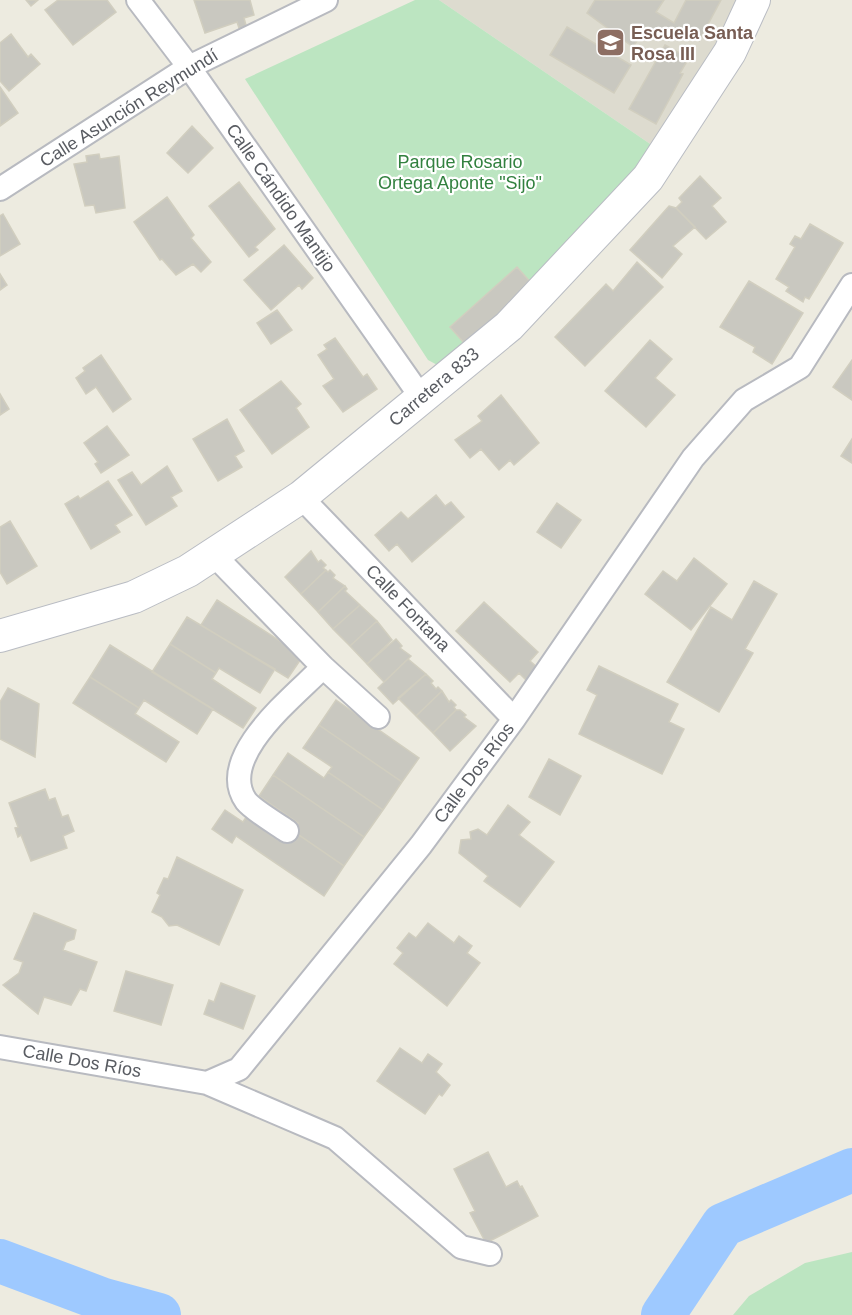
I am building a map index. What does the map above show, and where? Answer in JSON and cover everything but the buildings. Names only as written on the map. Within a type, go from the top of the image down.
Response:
[{"type":"street","name":"Calle Cándido Mantijo","points":[[138,0],[189,67],[421,397]]},
{"type":"street","name":"Calle Asunción Reymundí","points":[[0,189],[189,67],[326,0]]},
{"type":"street","name":"Carretera 833","points":[[0,636],[134,597],[164,585],[214,555],[301,497],[508,326],[648,178],[730,52],[754,0]]},
{"type":"street","name":"Calle Dos Ríos","points":[[0,1047],[207,1083],[239,1070],[421,845],[514,719],[693,458],[744,400],[800,367],[852,285]]},
{"type":"street","name":"Calle Fontana","points":[[301,497],[514,719]]},
{"type":"street","points":[[214,555],[323,667],[378,717]]},
{"type":"street","points":[[287,831],[246,801],[240,777],[241,766],[251,741],[323,667]]},
{"type":"street","points":[[207,1083],[334,1138],[461,1247],[490,1254]]},
{"type":"shaded area","name":"Escuela Santa Rosa III","points":[[439,0],[743,0],[659,150]]},
{"type":"green space","name":"Parque Rosario Ortega Aponte \"Sijo\"","points":[[415,0],[439,0],[659,150],[460,357],[441,367],[428,360],[245,79]]},
{"type":"green space","points":[[852,1252],[852,1315],[733,1315],[749,1296],[805,1263]]},
{"type":"waterway","points":[[663,1315],[723,1225],[852,1170]]},
{"type":"waterway","points":[[0,1261],[104,1300],[159,1315]]},
{"type":"place","name":"Escuela Santa Rosa III","points":[[610,43]]}]
